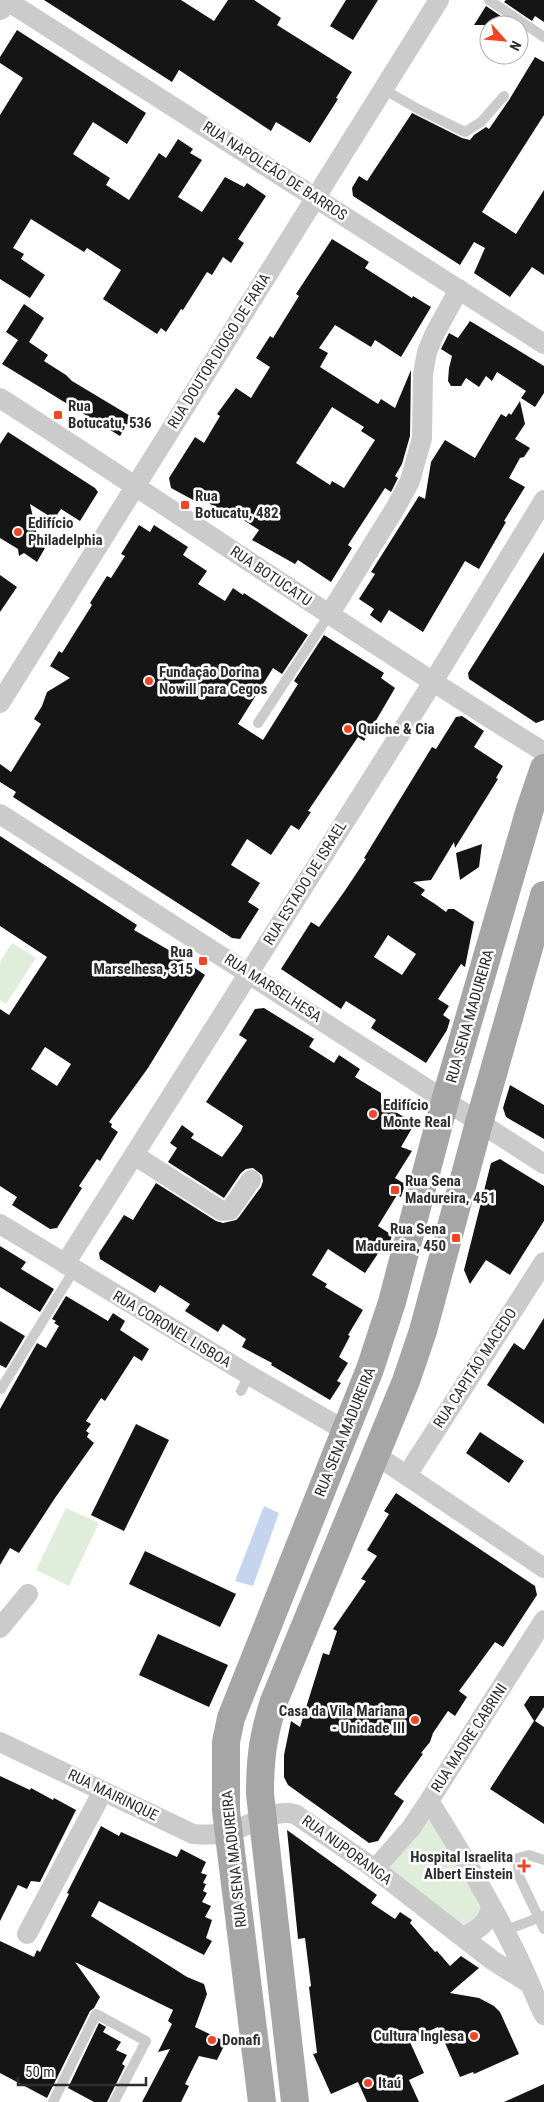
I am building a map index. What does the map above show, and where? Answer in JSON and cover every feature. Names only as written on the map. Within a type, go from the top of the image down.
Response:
[{"type":"main road","name":"RUA SENA MADUREIRA","points":[[262,2102],[226,1811],[226,1742],[230,1718],[370,1369],[392,1302],[444,1101],[544,768]]},
{"type":"main road","points":[[295,2102],[260,1794],[260,1756],[265,1729],[278,1692],[406,1381],[422,1332],[544,895]]},
{"type":"street","points":[[0,8],[5,0]]},
{"type":"street","name":"RUA NAPOLEÃO DE BARROS","points":[[5,0],[315,196],[544,344]]},
{"type":"street","name":"RUA DOUTOR DIOGO DE FARIA","points":[[0,703],[439,0]]},
{"type":"street","points":[[329,615],[410,481],[422,438],[423,374],[427,352],[434,335],[459,290]]},
{"type":"street","name":"RUA BOTUCATU","points":[[0,398],[135,485],[329,615],[544,752]]},
{"type":"street","name":"RUA ESTADO DE ISRAEL","points":[[69,1267],[134,1156],[433,682],[544,500]]},
{"type":"street","name":"RUA MARSELHESA","points":[[0,814],[544,1164]]},
{"type":"street","points":[[134,1156],[222,1211],[230,1210],[235,1205],[251,1180]]},
{"type":"street","name":"RUA CORONEL LISBOA","points":[[0,1224],[245,1383],[346,1431]]},
{"type":"street","name":"RUA CAPITÃO MACEDO","points":[[406,1475],[544,1262]]},
{"type":"street","points":[[376,1455],[544,1568]]},
{"type":"street","points":[[0,1628],[28,1594]]},
{"type":"street","name":"RUA MADRE CABRINI","points":[[544,1620],[429,1801],[468,1862],[517,1954],[527,1982],[544,2016]]},
{"type":"street","name":"RUA MAIRINQUE","points":[[0,1742],[193,1834],[208,1835],[228,1832]]},
{"type":"street","points":[[27,1934],[102,1790]]},
{"type":"street","points":[[375,1869],[410,1828],[429,1801]]},
{"type":"street","name":"RUA NUPORANGA","points":[[228,1832],[264,1817],[284,1812],[295,1814],[375,1869],[492,1960],[527,1982]]},
{"type":"street","points":[[462,1937],[474,1932],[486,1923],[491,1906]]},
{"type":"lane","points":[[489,0],[544,38]]},
{"type":"lane","points":[[383,89],[465,132],[481,122],[504,96]]},
{"type":"lane","points":[[258,723],[329,615]]},
{"type":"lane","points":[[1,1389],[69,1267]]},
{"type":"lane","points":[[544,1860],[529,1855],[518,1858],[518,1874],[541,1916],[544,1929]]},
{"type":"lane","points":[[506,1934],[512,1928],[541,1916]]},
{"type":"lane","points":[[52,2102],[96,2014],[146,2041],[114,2102]]},
{"type":"green space","points":[[12,943],[36,958],[6,1004],[0,1000],[0,962]]},
{"type":"green space","points":[[66,1508],[99,1523],[69,1586],[36,1570]]},
{"type":"green space","points":[[428,1813],[485,1905],[472,1925],[445,1922],[389,1869]]},
{"type":"water","points":[[264,1506],[279,1513],[253,1586],[235,1581]]},
{"type":"building","points":[[44,0],[181,0],[214,21],[228,0],[254,0],[281,18],[277,25],[352,72],[336,98],[338,99],[310,143],[276,122],[271,131],[179,70],[172,82]]},
{"type":"building","points":[[346,0],[378,0],[353,40],[330,26]]},
{"type":"building","points":[[506,0],[544,0],[544,22],[535,16],[532,21],[529,19],[529,15],[523,15],[504,2]]},
{"type":"building","points":[[486,6],[499,15],[480,15]]},
{"type":"building","points":[[479,17],[479,25],[474,25]]},
{"type":"building","points":[[17,30],[146,113],[127,144],[93,122],[73,154],[110,178],[106,185],[129,200],[159,153],[166,158],[178,139],[193,149],[190,153],[202,160],[178,197],[202,212],[225,177],[244,187],[247,183],[266,196],[238,239],[244,243],[231,263],[223,257],[212,275],[207,272],[183,310],[181,309],[166,332],[161,328],[157,334],[103,299],[121,270],[87,248],[84,252],[31,219],[13,248],[24,254],[21,259],[45,275],[30,298],[0,279],[0,115],[23,78],[0,63],[0,57]]},
{"type":"building","points":[[535,57],[544,62],[544,115],[482,212],[516,234],[544,190],[544,275],[532,267],[510,297],[474,273],[485,248],[474,242],[460,265],[353,196],[352,188],[359,176],[367,181],[412,113],[462,138],[470,140],[486,127],[489,129]]},
{"type":"building","points":[[332,239],[369,262],[365,268],[412,298],[413,296],[431,307],[401,357],[375,340],[371,347],[335,325],[319,348],[328,353],[320,367],[378,404],[381,399],[395,408],[411,370],[410,436],[402,464],[395,476],[398,478],[391,492],[385,488],[348,545],[352,548],[331,582],[298,560],[295,564],[252,540],[259,530],[237,516],[235,519],[197,496],[195,501],[171,488],[169,478],[195,437],[204,443],[220,416],[217,414],[236,388],[251,398],[270,367],[256,358],[270,336],[273,338],[299,296],[296,294]],"holes":[[[332,407],[364,427],[361,431],[375,440],[344,488],[332,481],[330,485],[296,463]]]},
{"type":"building","points":[[24,304],[44,318],[29,342],[48,355],[44,361],[72,381],[132,417],[120,436],[2,364],[18,340],[6,332]]},
{"type":"building","points":[[470,321],[544,366],[544,393],[535,407],[521,398],[526,391],[497,372],[492,381],[486,376],[479,387],[466,378],[461,386],[451,386],[448,381],[452,356],[441,349],[449,333],[458,338]]},
{"type":"building","points":[[520,401],[525,424],[515,439],[530,448],[524,457],[520,458],[509,478],[525,487],[504,521],[506,522],[479,569],[465,561],[423,632],[389,610],[381,623],[370,615],[374,609],[359,599],[375,574],[371,572],[419,496],[425,499],[431,462],[445,440],[475,458],[501,414],[506,417],[509,413],[511,415]]},
{"type":"building","points":[[8,432],[95,488],[98,492],[80,521],[61,509],[54,519],[30,504],[39,544],[45,548],[37,562],[24,553],[19,556],[18,549],[0,538],[0,444]]},
{"type":"building","points":[[139,525],[150,532],[154,525],[188,547],[183,555],[207,571],[198,584],[225,601],[233,588],[243,595],[244,593],[308,635],[282,674],[273,668],[238,724],[263,740],[298,684],[294,681],[324,635],[384,673],[381,678],[395,688],[364,741],[358,737],[308,811],[311,812],[299,830],[291,825],[271,855],[247,839],[231,865],[260,883],[248,902],[259,909],[240,939],[232,938],[13,797],[16,792],[0,782],[0,764],[11,772],[41,724],[34,719],[42,706],[47,692],[70,678],[50,666],[59,651],[62,653],[92,605],[90,603],[107,576],[111,578],[125,556],[121,554]]},
{"type":"building","points":[[544,552],[544,720],[536,723],[469,679],[468,673]]},
{"type":"building","points":[[0,575],[17,587],[0,612]]},
{"type":"building","points":[[462,716],[484,731],[474,747],[503,766],[496,778],[498,779],[455,848],[454,842],[431,880],[413,882],[425,890],[421,895],[446,912],[448,909],[454,909],[474,922],[465,967],[461,964],[438,999],[449,1006],[443,1015],[450,1020],[447,1030],[426,1063],[371,1028],[376,1020],[346,1001],[341,1009],[281,969],[311,922],[319,927],[344,892],[366,859],[364,858],[432,747],[436,749],[456,717]],"holes":[[[388,935],[416,954],[402,975],[374,957]]]},
{"type":"building","points":[[0,836],[137,925],[134,930],[167,949],[205,975],[148,1068],[109,1122],[112,1124],[111,1127],[118,1132],[100,1161],[97,1159],[79,1186],[82,1188],[57,1228],[50,1229],[12,1205],[17,1197],[0,1186],[0,1009],[9,1015],[47,957],[0,926]],"holes":[[[45,1047],[71,1064],[57,1086],[31,1069]]]},
{"type":"building","points":[[482,844],[479,867],[460,880],[456,853]]},
{"type":"building","points":[[264,1008],[314,1039],[309,1047],[334,1063],[339,1055],[360,1069],[355,1077],[381,1093],[381,1104],[415,1123],[401,1147],[412,1151],[395,1178],[405,1184],[401,1197],[397,1195],[378,1226],[392,1235],[387,1253],[381,1249],[365,1273],[328,1249],[312,1275],[327,1284],[325,1287],[363,1310],[348,1335],[350,1336],[339,1357],[348,1363],[337,1381],[341,1383],[330,1400],[271,1365],[272,1363],[242,1347],[246,1339],[223,1324],[218,1332],[185,1311],[190,1304],[160,1285],[155,1293],[100,1259],[99,1253],[124,1215],[133,1220],[156,1183],[216,1221],[223,1223],[236,1220],[261,1187],[262,1175],[253,1168],[246,1169],[241,1173],[224,1198],[168,1162],[177,1148],[170,1143],[182,1125],[194,1134],[191,1138],[222,1157],[241,1131],[243,1126],[206,1102],[247,1040],[239,1035],[255,1009]]},
{"type":"building","points":[[510,1085],[544,1105],[544,1139],[506,1117],[503,1108]]},
{"type":"building","points":[[500,1159],[544,1186],[544,1221],[510,1275],[486,1260],[470,1284],[464,1270],[491,1163]]},
{"type":"building","points":[[0,1246],[26,1262],[21,1269],[54,1289],[40,1312],[0,1287]]},
{"type":"building","points":[[66,1296],[108,1321],[113,1313],[125,1321],[120,1330],[149,1349],[142,1361],[134,1356],[105,1401],[101,1398],[86,1421],[91,1424],[86,1431],[89,1433],[87,1437],[94,1443],[19,1553],[10,1548],[0,1565],[0,1409],[37,1343],[46,1348],[59,1326],[52,1319]]},
{"type":"building","points":[[544,1318],[544,1424],[487,1385],[514,1343],[524,1350]]},
{"type":"building","points":[[0,1321],[25,1336],[6,1368],[0,1365]]},
{"type":"building","points":[[136,1424],[169,1440],[124,1531],[91,1515]]},
{"type":"building","points":[[480,1432],[524,1461],[509,1483],[466,1453]]},
{"type":"building","points":[[396,1493],[535,1586],[537,1595],[503,1647],[495,1642],[459,1691],[467,1697],[455,1716],[448,1711],[433,1733],[430,1742],[421,1753],[423,1754],[394,1794],[404,1801],[378,1841],[369,1843],[288,1785],[284,1777],[284,1755],[291,1721],[300,1727],[323,1653],[329,1655],[337,1631],[333,1629],[366,1581],[361,1579],[377,1556],[367,1550],[389,1514],[384,1511]]},
{"type":"building","points":[[145,1551],[236,1594],[220,1627],[129,1584]]},
{"type":"building","points":[[158,1634],[228,1665],[209,1707],[139,1675]]},
{"type":"building","points":[[530,1696],[544,1696],[544,1707],[535,1721],[544,1727],[544,1824],[490,1789],[534,1721],[524,1705]]},
{"type":"building","points":[[0,1776],[30,1790],[31,1788],[53,1800],[54,1798],[76,1810],[40,1882],[31,1881],[27,1889],[18,1885],[0,1921]]},
{"type":"building","points":[[101,1826],[119,1836],[121,1832],[177,1857],[181,1849],[206,1862],[201,1873],[207,1875],[203,1883],[206,1884],[203,1891],[207,1893],[202,1902],[211,1906],[205,1917],[212,1920],[206,1938],[212,1941],[204,1955],[99,1901],[91,1916],[187,1977],[204,1984],[207,1994],[195,2027],[226,2042],[217,2060],[199,2056],[185,2084],[189,2086],[181,2102],[142,2102],[170,2049],[158,2052],[172,2024],[168,2021],[173,2010],[75,1962],[100,1997],[94,2008],[90,2011],[47,2098],[0,2073],[0,1941],[34,1957],[37,1950],[40,1952]]},
{"type":"building","points":[[287,1830],[377,1895],[371,1903],[395,1919],[400,1912],[412,1920],[410,1923],[450,1966],[461,1956],[479,1968],[450,1993],[479,1998],[494,2006],[500,2012],[519,2054],[474,2074],[473,2072],[460,2077],[438,2027],[409,2040],[424,2073],[409,2080],[419,2102],[367,2102],[358,2082],[331,2094],[313,2054],[317,2053],[309,1987],[311,1986],[305,1938],[298,1939]]},
{"type":"building","points":[[99,2023],[106,2027],[103,2032],[121,2042],[116,2050],[127,2055],[122,2064],[125,2066],[107,2102],[94,2102],[68,2088]]},
{"type":"building","points":[[544,2084],[544,2102],[504,2102]]},
{"type":"place","name":"Rua Botucatu, 536","points":[[58,415]]},
{"type":"place","name":"Rua Botucatu, 482","points":[[185,505]]},
{"type":"place","name":"Edifício Philadelphia","points":[[18,532]]},
{"type":"place","name":"Fundação Dorina Nowill para Cegos","points":[[149,681]]},
{"type":"place","name":"Quiche & Cia","points":[[348,729]]},
{"type":"place","name":"Rua Marselhesa, 315","points":[[203,961]]},
{"type":"place","name":"Edifício Monte Real","points":[[373,1114]]},
{"type":"place","name":"Rua Sena Madureira, 451","points":[[395,1190]]},
{"type":"place","name":"Rua Sena Madureira, 450","points":[[456,1238]]},
{"type":"place","name":"Casa da Vila Mariana - Unidade III","points":[[415,1720]]},
{"type":"place","name":"Hospital Israelita Albert Einstein","points":[[524,1866]]},
{"type":"place","name":"Cultura Inglesa","points":[[474,2036]]},
{"type":"place","name":"Donafi","points":[[212,2040]]},
{"type":"place","name":"Itaú","points":[[368,2083]]}]
